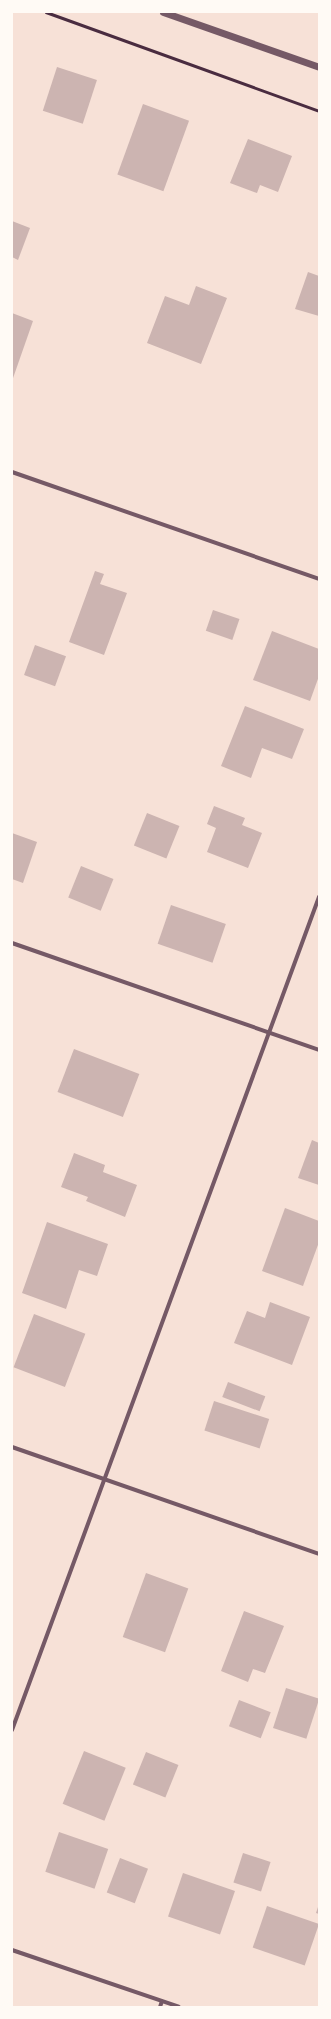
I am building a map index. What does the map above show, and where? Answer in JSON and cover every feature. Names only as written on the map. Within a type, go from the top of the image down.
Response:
[{"type":"street","points":[[163,12],[319,67]]},
{"type":"street","points":[[12,472],[319,579]]},
{"type":"street","points":[[12,1730],[106,1480],[319,897]]},
{"type":"street","points":[[12,943],[319,1050]]},
{"type":"street","points":[[12,1447],[319,1554]]},
{"type":"street","points":[[12,1950],[179,2007]]},
{"type":"street","points":[[160,2007],[162,2001]]},
{"type":"path","points":[[46,12],[319,111]]},
{"type":"building","points":[[57,67],[97,80],[83,124],[43,111]]},
{"type":"building","points":[[143,104],[189,121],[163,191],[117,174]]},
{"type":"building","points":[[248,139],[292,156],[278,192],[260,185],[257,193],[230,183]]},
{"type":"building","points":[[12,221],[30,228],[18,260],[12,257]]},
{"type":"building","points":[[308,272],[319,276],[319,316],[295,309]]},
{"type":"building","points":[[196,286],[227,298],[201,364],[147,343],[165,296],[189,305]]},
{"type":"building","points":[[12,313],[33,321],[12,381]]},
{"type":"building","points":[[95,571],[104,574],[100,584],[127,593],[104,655],[69,642]]},
{"type":"building","points":[[213,610],[239,619],[232,640],[206,631]]},
{"type":"building","points":[[272,631],[319,649],[319,676],[310,701],[253,680]]},
{"type":"building","points":[[35,645],[66,656],[55,686],[24,675]]},
{"type":"building","points":[[245,706],[304,729],[292,759],[262,748],[251,778],[221,766]]},
{"type":"building","points":[[214,806],[245,818],[242,825],[262,833],[248,868],[207,852],[216,828],[207,824]]},
{"type":"building","points":[[147,813],[179,826],[166,859],[134,845]]},
{"type":"building","points":[[12,833],[37,842],[23,883],[12,879]]},
{"type":"building","points":[[81,866],[113,879],[101,911],[68,898]]},
{"type":"building","points":[[171,905],[226,924],[212,963],[158,944]]},
{"type":"building","points":[[74,1049],[139,1074],[123,1117],[58,1092]]},
{"type":"building","points":[[312,1140],[319,1143],[319,1185],[298,1178]]},
{"type":"building","points":[[74,1153],[105,1165],[103,1172],[137,1185],[125,1217],[86,1201],[88,1197],[61,1187]]},
{"type":"building","points":[[285,1208],[319,1221],[319,1242],[303,1286],[262,1271]]},
{"type":"building","points":[[47,1222],[108,1244],[97,1276],[79,1270],[66,1309],[22,1293]]},
{"type":"building","points":[[270,1302],[310,1317],[292,1365],[234,1343],[247,1311],[265,1318]]},
{"type":"building","points":[[34,1314],[85,1334],[65,1387],[14,1367]]},
{"type":"building","points":[[228,1382],[265,1396],[260,1411],[222,1397]]},
{"type":"building","points":[[214,1401],[269,1419],[260,1448],[204,1430]]},
{"type":"building","points":[[146,1573],[188,1588],[165,1652],[123,1637]]},
{"type":"building","points":[[244,1611],[284,1626],[265,1673],[253,1669],[248,1682],[221,1671]]},
{"type":"building","points":[[286,1688],[319,1699],[306,1739],[273,1728]]},
{"type":"building","points":[[239,1700],[271,1712],[261,1738],[229,1726]]},
{"type":"building","points":[[84,1751],[126,1768],[104,1821],[63,1804]]},
{"type":"building","points":[[146,1752],[178,1765],[165,1798],[133,1784]]},
{"type":"building","points":[[59,1832],[108,1849],[94,1889],[45,1872]]},
{"type":"building","points":[[243,1853],[271,1862],[261,1891],[233,1882]]},
{"type":"building","points":[[120,1858],[148,1869],[135,1903],[107,1893]]},
{"type":"building","points":[[183,1873],[235,1891],[220,1934],[168,1916]]},
{"type":"building","points":[[319,1904],[319,1914],[316,1913]]},
{"type":"building","points":[[267,1906],[319,1924],[305,1966],[253,1948]]}]
